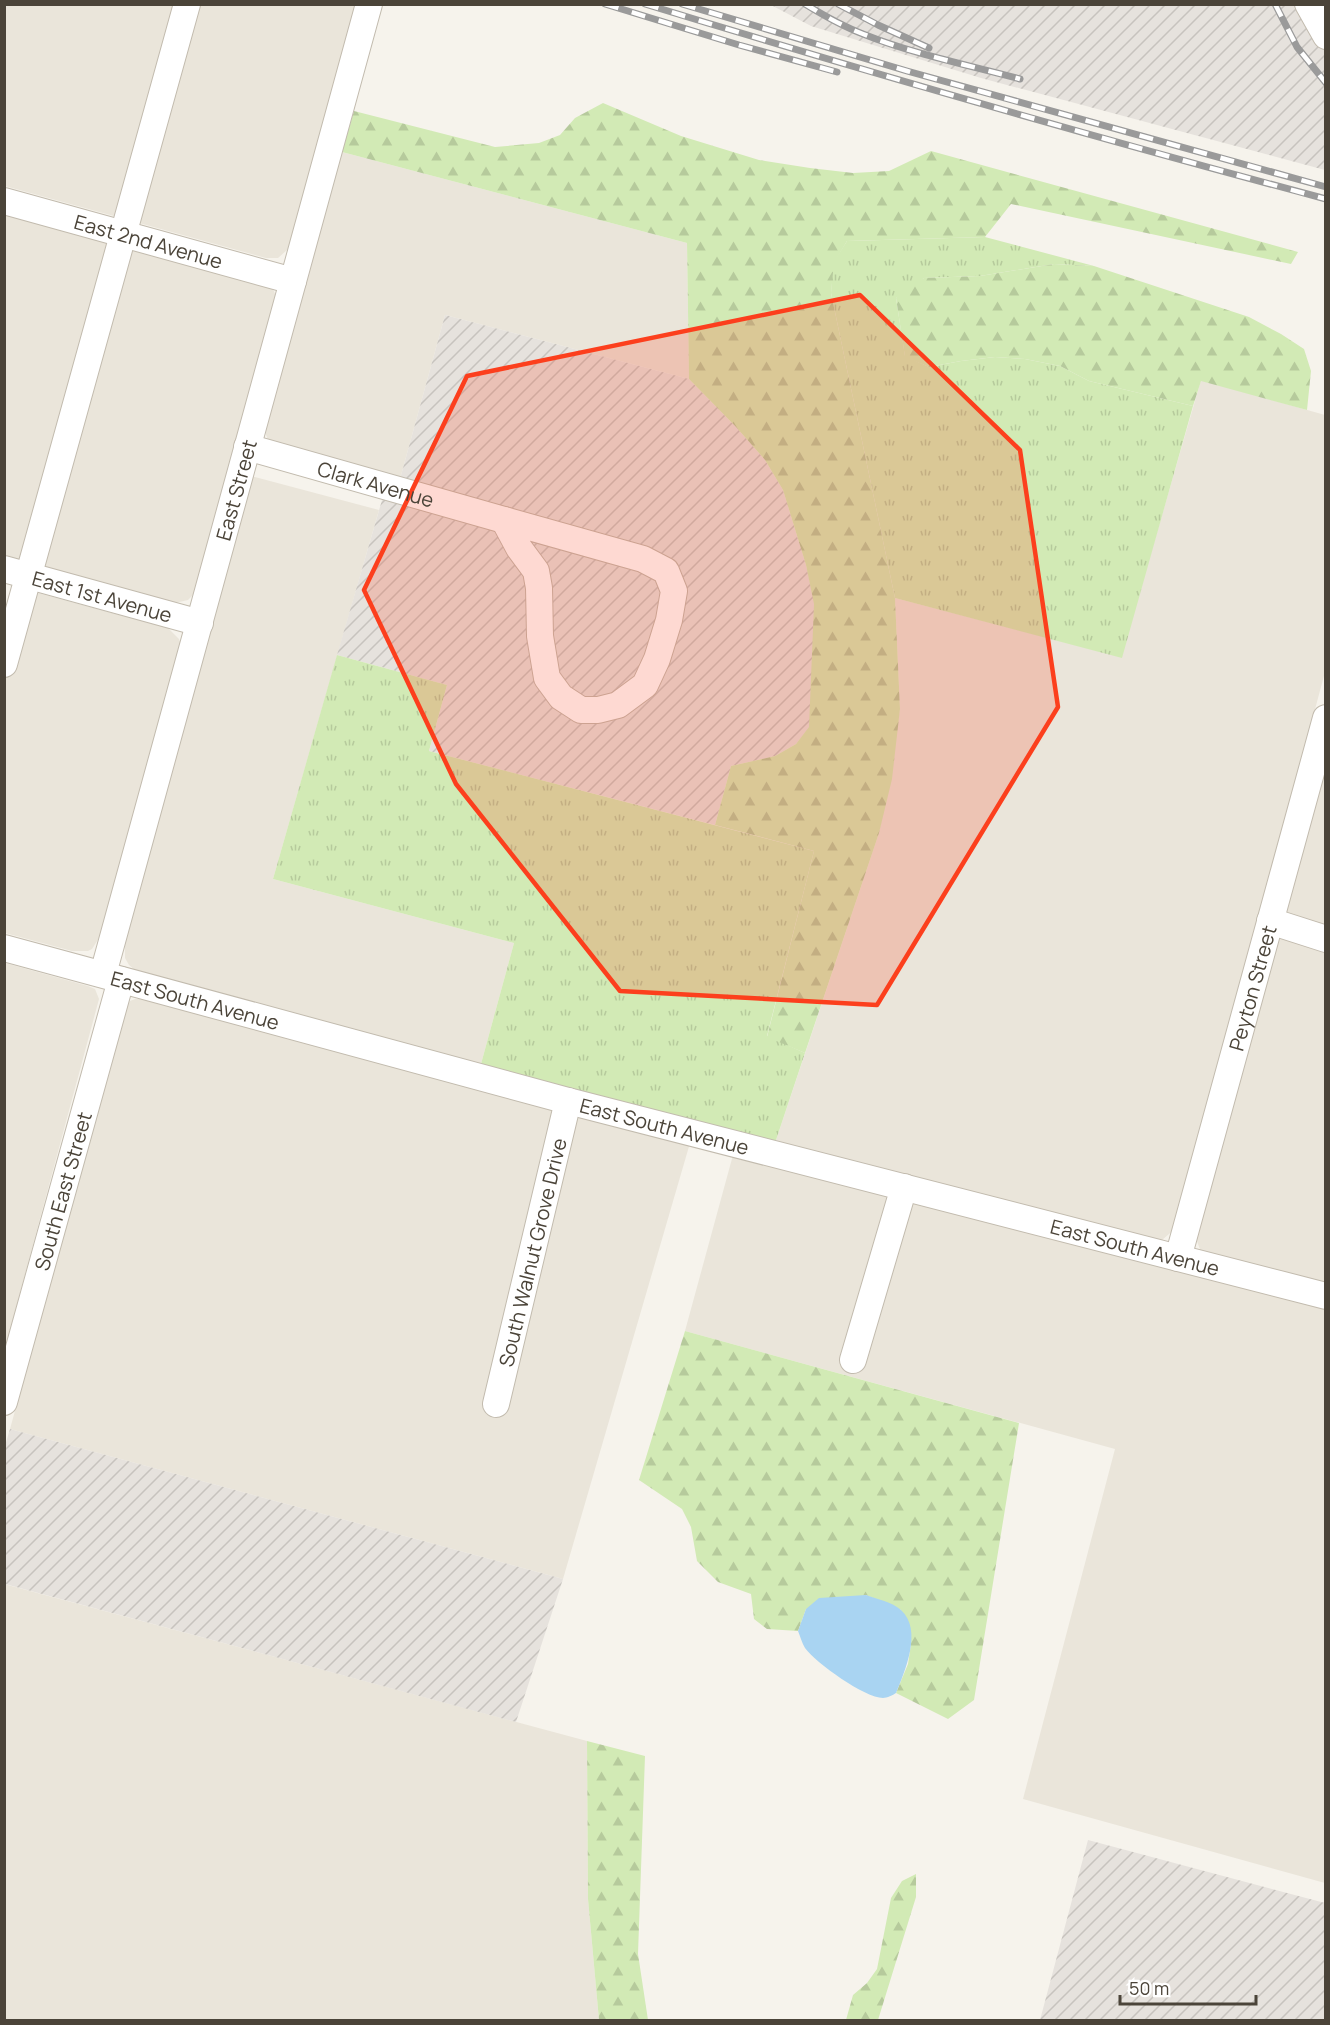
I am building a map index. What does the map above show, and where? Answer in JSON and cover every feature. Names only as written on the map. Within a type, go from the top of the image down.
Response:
[{"type":"street","points":[[4,664],[187,4]]},
{"type":"street","name":"East Street","points":[[112,977],[200,623],[369,4]]},
{"type":"street","points":[[1308,4],[1326,36]]},
{"type":"street","name":"East 2nd Avenue","points":[[4,201],[293,281]]},
{"type":"street","name":"Clark Avenue","points":[[247,447],[643,559],[666,571],[674,591],[669,620],[657,659],[645,685],[618,705],[598,710],[581,710],[561,697],[547,678],[540,636],[539,588],[536,571],[519,548],[504,520]]},
{"type":"street","name":"East 1st Avenue","points":[[4,569],[200,623]]},
{"type":"street","name":"Peyton Street","points":[[1178,1258],[1270,921],[1316,789],[1326,718]]},
{"type":"street","points":[[1270,921],[1326,939]]},
{"type":"street","name":"East South Avenue","points":[[4,948],[568,1101],[1326,1296]]},
{"type":"street","name":"South East Street","points":[[4,1402],[112,977]]},
{"type":"street","name":"South Walnut Grove Drive","points":[[496,1404],[568,1101]]},
{"type":"street","points":[[853,1359],[904,1187]]},
{"type":"highlighted area","points":[[860,295],[1020,450],[1058,707],[877,1005],[620,991],[456,784],[364,590],[467,376]]},
{"type":"shaded area","points":[[4,5],[357,5],[291,243],[287,250],[278,258],[266,258],[5,186]]},
{"type":"shaded area","points":[[771,5],[1325,5],[1325,170],[981,78],[811,26]]},
{"type":"shaded area","points":[[342,152],[687,243],[689,379],[445,315],[400,479],[268,440],[265,425]]},
{"type":"shaded area","points":[[4,212],[270,287],[274,291],[276,297],[196,589],[188,600],[175,603],[5,559]]},
{"type":"shaded area","points":[[445,315],[689,379],[765,460],[783,490],[806,565],[815,604],[810,727],[796,744],[775,756],[731,766],[715,825],[429,751],[447,685],[337,655],[389,476],[400,479]]},
{"type":"shaded area","points":[[1201,380],[1325,415],[1325,672],[1176,1228],[1162,1240],[1150,1242],[775,1143],[879,833],[900,709],[895,598],[1121,657]]},
{"type":"shaded area","points":[[251,476],[379,510],[273,879],[514,943],[481,1064],[137,972],[125,958],[125,943]]},
{"type":"shaded area","points":[[12,586],[168,628],[179,639],[181,645],[182,652],[99,938],[88,951],[72,951],[5,933],[4,615]]},
{"type":"shaded area","points":[[1325,747],[1325,1288],[1201,1252],[1195,1236]]},
{"type":"shaded area","points":[[5,963],[88,986],[95,989],[99,999],[5,1349]]},
{"type":"shaded area","points":[[144,999],[690,1143],[563,1579],[10,1429],[126,1007],[130,1001]]},
{"type":"shaded area","points":[[733,1155],[1325,1309],[1325,1883],[1023,1799],[1115,1449],[685,1331]]},
{"type":"shaded area","points":[[10,1429],[563,1579],[516,1722],[5,1584],[4,1449]]},
{"type":"shaded area","points":[[4,1584],[587,1741],[588,1899],[599,2020],[5,2020]]},
{"type":"shaded area","points":[[1088,1840],[1325,1903],[1325,2020],[1040,2020]]},
{"type":"green space","points":[[603,103],[681,136],[759,160],[853,173],[889,171],[931,151],[1298,252],[1291,264],[1011,204],[985,237],[847,241],[834,263],[831,293],[895,598],[900,709],[892,779],[879,833],[805,1053],[767,1037],[814,851],[715,825],[731,766],[775,756],[796,744],[809,727],[814,604],[806,565],[783,490],[765,460],[689,379],[687,243],[342,152],[354,111],[495,147],[539,143],[560,135],[575,118]]},
{"type":"green space","points":[[985,237],[1094,266],[1054,264],[980,276],[924,278],[896,298],[905,356],[929,367],[995,357],[1025,359],[1060,366],[1089,381],[1193,406],[1122,658],[895,598],[831,293],[833,263],[847,241]]},
{"type":"green space","points":[[1054,264],[1094,266],[1249,317],[1281,334],[1304,349],[1311,371],[1307,410],[1201,381],[1193,406],[1089,381],[1060,366],[1025,359],[995,357],[929,367],[905,357],[896,298],[904,287],[924,278],[980,276]]},
{"type":"green space","points":[[337,655],[447,685],[429,751],[814,851],[767,1036],[805,1053],[775,1143],[481,1064],[514,943],[273,879]]},
{"type":"green space","points":[[685,1331],[1019,1423],[974,1700],[948,1719],[896,1693],[908,1664],[911,1644],[901,1610],[866,1595],[806,1609],[798,1631],[767,1629],[754,1619],[751,1594],[718,1582],[697,1561],[691,1527],[682,1509],[639,1480]]},
{"type":"green space","points":[[587,1741],[645,1756],[638,1954],[648,2020],[599,2020],[588,1899]]},
{"type":"green space","points":[[916,1874],[916,1897],[878,2020],[846,2020],[853,1995],[867,1983],[877,1969],[891,1898],[902,1881]]},
{"type":"water","points":[[866,1595],[897,1607],[907,1618],[911,1628],[910,1651],[904,1674],[896,1693],[885,1698],[853,1686],[830,1670],[805,1648],[798,1631],[806,1609],[819,1598]]},
{"type":"railway","points":[[605,4],[837,72]]},
{"type":"railway","points":[[645,4],[984,104],[1326,199]]},
{"type":"railway","points":[[682,4],[907,71],[1326,187]]},
{"type":"railway","points":[[805,4],[848,27],[882,41],[1020,79]]},
{"type":"railway","points":[[838,4],[929,48]]},
{"type":"railway","points":[[1275,4],[1297,47],[1326,83]]}]
